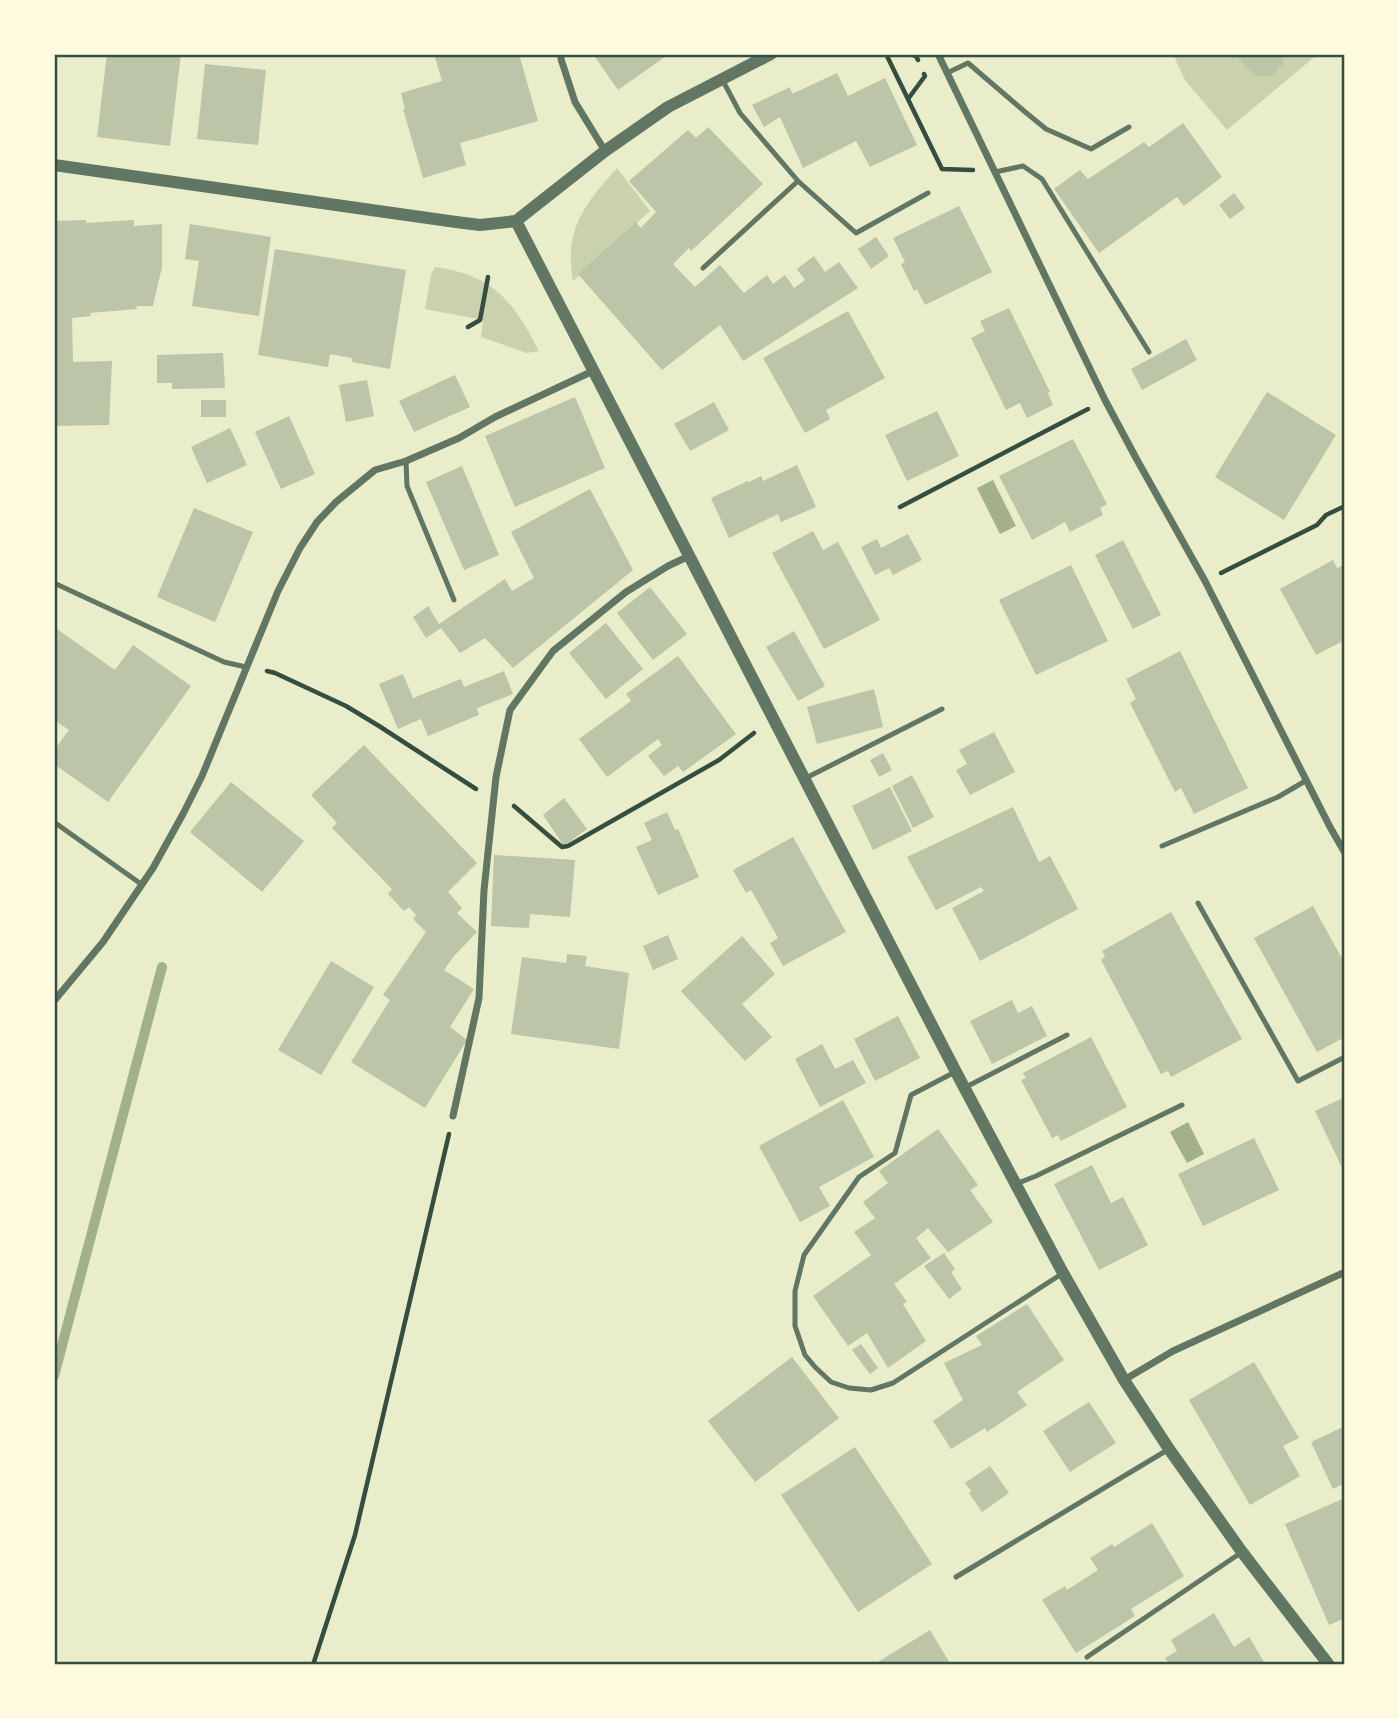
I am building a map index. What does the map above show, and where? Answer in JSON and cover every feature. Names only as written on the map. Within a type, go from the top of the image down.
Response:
[{"type":"street","points":[[561,54],[575,102],[605,150]]},
{"type":"street","points":[[54,165],[480,225],[516,221],[605,150],[668,107],[771,54]]},
{"type":"street","points":[[938,54],[1105,400],[1205,581],[1345,853]]},
{"type":"street","points":[[516,221],[964,1088],[1063,1273],[1124,1380],[1169,1450],[1242,1552],[1329,1665]]},
{"type":"street","points":[[54,1001],[103,942],[159,858],[202,776],[278,591],[317,522],[345,494],[375,470],[405,461],[459,438],[495,417],[593,371]]},
{"type":"street","points":[[453,1116],[478,998],[484,890],[496,777],[510,709],[553,651],[626,592],[689,556]]},
{"type":"street","points":[[1124,1380],[1174,1351],[1345,1272]]},
{"type":"lane","points":[[947,73],[968,62],[1046,129],[1091,149],[1129,127]]},
{"type":"lane","points":[[722,79],[740,113],[798,181],[856,233],[928,193]]},
{"type":"lane","points":[[995,172],[1023,166],[1042,179],[1149,352]]},
{"type":"lane","points":[[704,268],[798,181]]},
{"type":"lane","points":[[405,461],[407,486],[454,600]]},
{"type":"lane","points":[[54,583],[224,662],[246,667]]},
{"type":"lane","points":[[804,779],[942,709]]},
{"type":"lane","points":[[1162,846],[1278,797],[1307,780]]},
{"type":"lane","points":[[54,822],[141,884]]},
{"type":"lane","points":[[1198,903],[1298,1081],[1345,1057]]},
{"type":"lane","points":[[964,1088],[1067,1035]]},
{"type":"lane","points":[[956,1072],[911,1095],[895,1153],[859,1177],[804,1255],[795,1291],[794,1313],[795,1326],[805,1355],[831,1382],[849,1388],[871,1390],[893,1383],[1063,1273]]},
{"type":"lane","points":[[1016,1185],[1182,1105]]},
{"type":"lane","points":[[956,1577],[1169,1450]]},
{"type":"lane","points":[[1087,1657],[1242,1552]]},
{"type":"path","points":[[886,54],[942,169],[974,170]]},
{"type":"path","points":[[908,99],[925,76],[916,56],[909,54]]},
{"type":"path","points":[[468,327],[480,320],[488,277]]},
{"type":"path","points":[[900,508],[1105,400]]},
{"type":"path","points":[[1205,581],[1317,525],[1326,515],[1345,506]]},
{"type":"path","points":[[246,667],[275,673],[346,706],[494,800],[509,802],[562,847],[719,760],[754,733]]},
{"type":"path","points":[[313,1665],[355,1535],[453,1116]]},
{"type":"shaded area","points":[[1173,54],[1318,54],[1227,130],[1185,80]]},
{"type":"shaded area","points":[[617,168],[650,211],[573,281],[571,247],[579,219],[586,206]]},
{"type":"shaded area","points":[[435,267],[473,277],[499,293],[520,318],[539,351],[527,353],[481,337],[483,320],[425,309]]},
{"type":"shaded area","points":[[993,480],[1016,526],[1000,534],[977,488]]},
{"type":"shaded area","points":[[1188,1122],[1204,1154],[1187,1163],[1170,1132]]},
{"type":"building","points":[[107,54],[181,54],[170,146],[97,137]]},
{"type":"building","points":[[434,54],[519,54],[538,121],[460,143],[466,165],[423,178],[401,93],[442,81]]},
{"type":"building","points":[[593,54],[669,54],[618,90]]},
{"type":"building","points":[[1227,54],[1283,54],[1283,64],[1271,76],[1255,76],[1237,57],[1232,60]]},
{"type":"building","points":[[205,64],[266,70],[258,145],[197,139]]},
{"type":"building","points":[[837,73],[848,96],[885,78],[917,145],[870,167],[856,141],[803,168],[780,117],[764,127],[752,105],[790,87],[792,94]]},
{"type":"building","points":[[1183,123],[1222,177],[1184,206],[1177,197],[1099,253],[1054,189],[1080,170],[1088,179],[1144,142],[1149,147]]},
{"type":"building","points":[[708,127],[763,184],[691,251],[689,248],[673,264],[695,287],[720,265],[744,293],[767,275],[773,284],[785,275],[794,288],[805,280],[797,269],[814,256],[825,272],[839,262],[858,288],[743,361],[720,325],[662,370],[578,274],[636,222],[641,228],[656,212],[629,181],[688,130],[696,138]]},
{"type":"building","points":[[1234,193],[1245,208],[1230,219],[1219,205]]},
{"type":"building","points":[[959,206],[992,272],[925,305],[917,289],[914,291],[901,264],[905,262],[893,238]]},
{"type":"building","points":[[86,220],[86,223],[134,220],[134,226],[162,224],[162,267],[153,306],[136,306],[137,309],[90,313],[91,316],[72,318],[73,362],[112,361],[109,425],[54,426],[54,221]]},
{"type":"building","points":[[190,224],[271,237],[259,316],[192,306],[199,261],[185,259]]},
{"type":"building","points":[[876,237],[889,256],[871,269],[858,249]]},
{"type":"building","points":[[275,249],[406,270],[390,369],[352,362],[352,358],[330,354],[328,367],[258,355]]},
{"type":"building","points":[[1009,308],[1050,392],[1048,393],[1053,405],[1027,418],[1020,403],[1006,410],[971,338],[985,331],[980,321]]},
{"type":"building","points":[[848,311],[885,378],[826,410],[830,419],[805,433],[763,358]]},
{"type":"building","points":[[1186,339],[1197,360],[1142,390],[1131,369]]},
{"type":"building","points":[[223,353],[225,388],[172,389],[172,383],[157,383],[157,355]]},
{"type":"building","points":[[455,375],[470,407],[414,432],[399,401]]},
{"type":"building","points":[[367,380],[374,416],[346,422],[339,385]]},
{"type":"building","points":[[1267,392],[1336,435],[1284,520],[1215,477]]},
{"type":"building","points":[[575,397],[605,468],[515,507],[485,436]]},
{"type":"building","points":[[201,400],[226,400],[226,417],[201,417]]},
{"type":"building","points":[[714,402],[729,430],[690,451],[674,424]]},
{"type":"building","points":[[937,411],[959,456],[907,481],[885,435]]},
{"type":"building","points":[[289,416],[315,474],[281,489],[255,432]]},
{"type":"building","points":[[230,428],[247,465],[207,483],[191,447]]},
{"type":"building","points":[[1073,439],[1107,504],[1100,508],[1103,515],[1070,532],[1065,522],[1032,540],[999,476]]},
{"type":"building","points":[[797,465],[816,507],[781,522],[778,514],[729,538],[711,498],[761,476],[763,481]]},
{"type":"building","points":[[462,466],[499,555],[464,570],[426,482]]},
{"type":"building","points":[[590,489],[633,570],[513,668],[485,638],[460,653],[441,628],[426,638],[413,617],[428,606],[439,624],[505,579],[512,591],[534,578],[511,532]]},
{"type":"building","points":[[194,508],[253,532],[215,622],[157,597]]},
{"type":"building","points":[[813,531],[823,550],[838,542],[880,620],[824,649],[772,553]]},
{"type":"building","points":[[908,534],[922,560],[893,575],[889,568],[875,575],[861,547],[877,539],[881,548]]},
{"type":"building","points":[[1123,540],[1161,615],[1133,629],[1095,555]]},
{"type":"building","points":[[1333,560],[1337,568],[1345,564],[1345,640],[1316,655],[1280,589]]},
{"type":"building","points":[[1071,565],[1108,641],[1036,675],[999,600]]},
{"type":"building","points":[[650,587],[687,634],[653,660],[617,613]]},
{"type":"building","points":[[606,623],[643,669],[606,699],[569,653]]},
{"type":"building","points":[[54,627],[115,670],[133,645],[191,686],[108,802],[54,764],[54,750],[69,730],[54,720]]},
{"type":"building","points":[[794,631],[825,686],[798,701],[766,647]]},
{"type":"building","points":[[1180,651],[1248,788],[1194,814],[1181,788],[1175,792],[1130,703],[1136,699],[1126,679]]},
{"type":"building","points":[[678,656],[736,734],[683,772],[678,766],[664,776],[648,756],[662,745],[658,739],[607,777],[579,739],[631,701],[626,694]]},
{"type":"building","points":[[504,671],[513,694],[477,708],[479,715],[428,736],[421,719],[398,729],[379,684],[403,674],[413,698],[461,679],[464,687]]},
{"type":"building","points":[[874,689],[883,727],[817,744],[807,707]]},
{"type":"building","points":[[994,732],[1015,772],[970,795],[956,770],[967,764],[959,750]]},
{"type":"building","points":[[364,745],[477,863],[448,892],[462,908],[457,913],[477,932],[444,970],[474,989],[450,1027],[467,1040],[425,1108],[351,1062],[390,1000],[383,995],[426,932],[413,919],[416,915],[409,907],[404,911],[388,894],[392,889],[332,828],[337,823],[311,795]]},
{"type":"building","points":[[883,753],[892,770],[879,777],[870,760]]},
{"type":"building","points":[[912,775],[934,817],[913,828],[892,786]]},
{"type":"building","points":[[231,782],[304,841],[262,892],[190,832]]},
{"type":"building","points":[[890,787],[912,831],[873,850],[852,806]]},
{"type":"building","points":[[564,798],[587,829],[564,846],[543,815]]},
{"type":"building","points":[[1013,807],[1039,862],[1050,856],[1078,909],[980,961],[952,908],[984,891],[981,887],[936,910],[907,857]]},
{"type":"building","points":[[667,812],[675,830],[678,829],[699,877],[658,895],[636,847],[652,840],[644,823]]},
{"type":"building","points":[[793,837],[846,932],[783,966],[770,943],[778,938],[751,890],[746,893],[733,870]]},
{"type":"building","points":[[494,855],[575,860],[570,917],[530,914],[529,928],[491,926]]},
{"type":"building","points":[[1313,906],[1345,964],[1345,1037],[1317,1052],[1254,938]]},
{"type":"building","points":[[1171,912],[1242,1039],[1171,1077],[1168,1071],[1161,1074],[1101,960],[1105,957],[1102,951]]},
{"type":"building","points":[[668,935],[678,959],[653,970],[643,946]]},
{"type":"building","points":[[742,936],[775,974],[742,1004],[772,1037],[745,1061],[681,991]]},
{"type":"building","points":[[567,954],[587,956],[585,966],[629,973],[619,1049],[511,1034],[522,957],[566,963]]},
{"type":"building","points":[[331,961],[374,987],[321,1075],[278,1050]]},
{"type":"building","points":[[1012,1000],[1018,1013],[1032,1006],[1047,1036],[992,1064],[970,1021]]},
{"type":"building","points":[[898,1016],[920,1058],[875,1081],[854,1039]]},
{"type":"building","points":[[1091,1037],[1127,1107],[1061,1141],[1058,1135],[1052,1138],[1021,1080],[1026,1078],[1023,1073]]},
{"type":"building","points":[[822,1044],[835,1069],[853,1060],[866,1083],[820,1107],[795,1059]]},
{"type":"building","points":[[1345,1097],[1345,1174],[1315,1111]]},
{"type":"building","points":[[843,1100],[874,1157],[819,1187],[830,1206],[800,1222],[759,1146]]},
{"type":"building","points":[[938,1129],[978,1185],[970,1190],[993,1222],[948,1252],[928,1228],[916,1238],[931,1258],[894,1284],[907,1302],[903,1304],[926,1341],[888,1368],[867,1333],[848,1346],[813,1296],[871,1255],[854,1232],[875,1218],[863,1202],[888,1183],[879,1171]]},
{"type":"building","points":[[1254,1138],[1279,1190],[1203,1226],[1178,1174]]},
{"type":"building","points":[[1092,1165],[1111,1203],[1123,1197],[1148,1245],[1099,1270],[1054,1184]]},
{"type":"building","points":[[944,1253],[955,1269],[951,1272],[962,1289],[949,1299],[924,1266]]},
{"type":"building","points":[[1027,1304],[1064,1360],[1017,1392],[1027,1405],[987,1432],[985,1428],[951,1449],[933,1421],[963,1400],[944,1363],[982,1345],[976,1336]]},
{"type":"building","points":[[861,1344],[878,1368],[870,1374],[852,1350]]},
{"type":"building","points":[[792,1357],[839,1418],[755,1482],[708,1421]]},
{"type":"building","points":[[1254,1362],[1299,1438],[1283,1446],[1300,1476],[1250,1505],[1189,1400]]},
{"type":"building","points":[[1089,1402],[1116,1443],[1070,1472],[1043,1431]]},
{"type":"building","points":[[1345,1426],[1345,1483],[1333,1489],[1311,1442]]},
{"type":"building","points":[[855,1447],[932,1564],[858,1612],[781,1495]]},
{"type":"building","points":[[990,1466],[1009,1493],[982,1512],[965,1483]]},
{"type":"building","points":[[1345,1498],[1345,1618],[1329,1625],[1285,1524]]},
{"type":"building","points":[[1152,1523],[1184,1576],[1131,1609],[1135,1616],[1076,1653],[1042,1600],[1065,1586],[1067,1590],[1098,1570],[1090,1558],[1112,1544],[1114,1547]]},
{"type":"building","points":[[1214,1613],[1234,1647],[1249,1637],[1266,1665],[1170,1665],[1165,1658],[1177,1651],[1171,1640]]},
{"type":"building","points":[[930,1630],[951,1665],[873,1665]]},
{"type":"waterway","points":[[54,1376],[162,967]]}]
